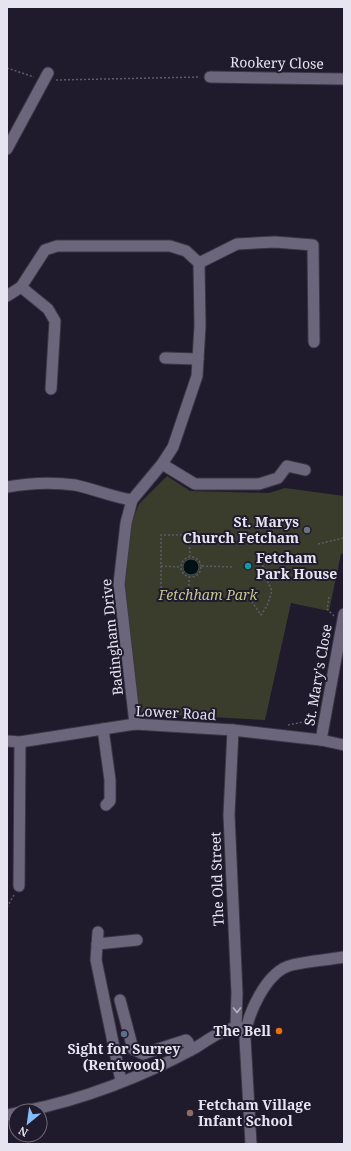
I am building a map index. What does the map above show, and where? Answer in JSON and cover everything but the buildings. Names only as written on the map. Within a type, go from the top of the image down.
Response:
[{"type":"street","points":[[7,149],[46,77]]},
{"type":"street","name":"Rookery Close","points":[[210,77],[344,79]]},
{"type":"street","points":[[7,296],[21,287],[45,250],[57,246],[170,246],[186,251],[199,263],[237,244],[275,242],[313,245],[314,342]]},
{"type":"street","name":"Badingham Drive","points":[[135,724],[119,584],[126,523],[132,500],[162,464],[173,447],[197,376],[199,263]]},
{"type":"street","points":[[21,287],[48,309],[55,322],[51,389]]},
{"type":"street","points":[[165,358],[198,359]]},
{"type":"street","points":[[162,464],[194,484],[260,484],[278,478],[287,466],[305,470]]},
{"type":"street","points":[[7,487],[28,483],[75,485],[132,500]]},
{"type":"street","name":"St. Mary's Close","points":[[321,740],[340,618]]},
{"type":"street","name":"Lower Road","points":[[7,741],[20,742],[135,724],[232,730],[321,740],[344,745]]},
{"type":"street","points":[[103,729],[110,780],[110,801],[106,805]]},
{"type":"street","name":"The Old Street","points":[[232,730],[229,815],[237,993],[245,1052],[251,1144]]},
{"type":"street","points":[[19,886],[20,742]]},
{"type":"street","points":[[98,932],[96,960],[121,1081]]},
{"type":"street","points":[[97,944],[137,940]]},
{"type":"street","points":[[48,1106],[121,1081],[241,1028],[264,988],[271,979],[281,971],[291,965],[344,957]]},
{"type":"street","points":[[120,1000],[133,1049],[137,1053],[143,1054],[186,1040],[191,1050]]},
{"type":"path","points":[[7,68],[46,77],[210,77]]},
{"type":"path","points":[[234,535],[161,535],[161,598],[250,599],[261,615],[267,606],[272,591],[268,582],[260,576],[263,566],[261,566]]},
{"type":"path","points":[[189,535],[190,556]]},
{"type":"path","points":[[318,544],[344,538]]},
{"type":"path","points":[[190,556],[197,558],[201,566],[199,573],[189,577],[183,574],[180,567],[182,561],[190,556]]},
{"type":"path","points":[[161,566],[180,567]]},
{"type":"path","points":[[201,566],[234,567]]},
{"type":"path","points":[[189,577],[189,598]]},
{"type":"path","points":[[329,597],[327,609],[335,617],[340,618]]},
{"type":"path","points":[[288,725],[313,722],[316,718]]},
{"type":"path","points":[[7,907],[19,886]]},
{"type":"green space","name":"Fetchham Park","points":[[167,476],[190,491],[269,493],[285,488],[344,496],[344,553],[341,554],[329,611],[291,603],[265,720],[139,713],[123,580],[129,529],[139,504]]},
{"type":"shaded area","points":[[191,559],[198,564],[199,567],[194,574],[191,575],[184,570],[183,567],[188,560]]},
{"type":"place","name":"St. Marys Church Fetcham","points":[[307,530]]},
{"type":"place","name":"Fetcham Park House","points":[[248,566]]},
{"type":"place","name":"The Bell","points":[[279,1031]]},
{"type":"place","name":"Sight for Surrey (Rentwood)","points":[[124,1034]]},
{"type":"place","name":"Fetcham Village Infant School","points":[[190,1113]]}]
